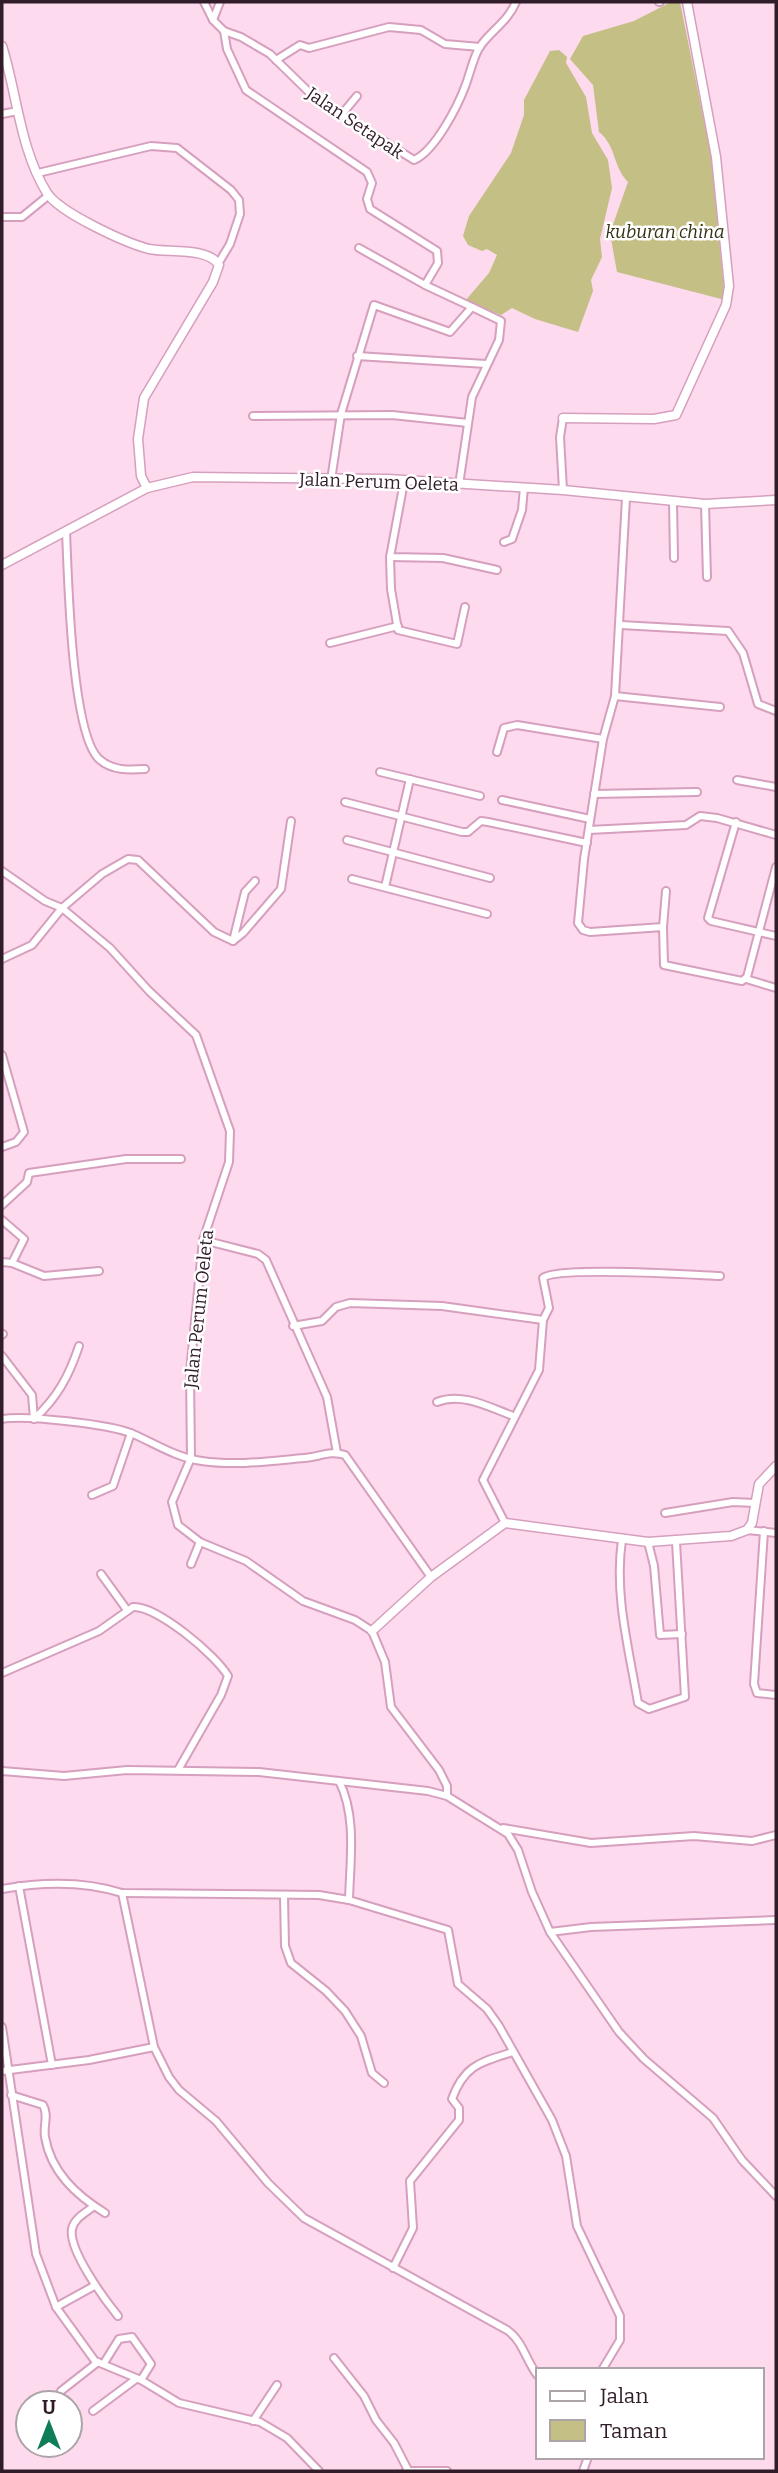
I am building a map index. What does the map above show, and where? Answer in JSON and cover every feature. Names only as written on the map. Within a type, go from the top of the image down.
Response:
[{"type":"street","name":"Jalan Setapak","points":[[204,2],[213,20],[224,31],[241,37],[276,60],[304,89],[405,156],[417,159],[440,134],[457,106],[480,47],[506,21],[516,2]]},
{"type":"street","points":[[213,20],[220,2]]},
{"type":"street","points":[[564,490],[560,437],[563,418],[654,419],[676,415],[726,305],[729,286],[716,157],[687,2]]},
{"type":"street","points":[[276,60],[300,45],[309,48],[389,27],[421,30],[445,44],[480,47]]},
{"type":"street","points":[[224,31],[227,49],[246,90],[367,172],[372,183],[367,199],[370,209],[437,251],[438,263],[425,285]]},
{"type":"street","points":[[3,52],[18,111],[38,173],[49,195],[68,213],[146,248],[211,257],[218,264]]},
{"type":"street","points":[[342,114],[357,96]]},
{"type":"street","points":[[2,114],[18,111]]},
{"type":"street","points":[[38,173],[151,146],[177,148],[231,190],[239,200],[240,214],[213,282],[144,398],[138,447],[141,476],[147,488]]},
{"type":"street","points":[[2,217],[22,216],[49,195]]},
{"type":"street","points":[[359,248],[425,285],[501,321],[499,340],[472,397],[459,485]]},
{"type":"street","points":[[331,480],[341,414],[357,356],[376,304],[450,332],[472,307]]},
{"type":"street","points":[[357,356],[486,364]]},
{"type":"street","points":[[253,416],[341,414],[437,417],[468,423]]},
{"type":"street","name":"Jalan Perum Oeleta","points":[[2,565],[147,488],[192,477],[524,487],[705,504],[776,500]]},
{"type":"street","points":[[404,482],[390,557],[391,589],[398,630],[457,644],[465,607]]},
{"type":"street","points":[[504,542],[512,539],[517,530],[524,487]]},
{"type":"street","points":[[626,498],[615,696],[603,739],[578,916],[582,929],[595,932],[663,927]]},
{"type":"street","points":[[673,502],[674,558]]},
{"type":"street","points":[[705,504],[707,577]]},
{"type":"street","points":[[66,531],[73,640],[88,741],[100,760],[110,765],[119,769],[145,769]]},
{"type":"street","points":[[390,557],[443,558],[497,570]]},
{"type":"street","points":[[621,625],[727,631],[743,653],[758,704],[776,711]]},
{"type":"street","points":[[330,643],[398,626]]},
{"type":"street","points":[[615,696],[720,708]]},
{"type":"street","points":[[497,752],[500,734],[504,728],[517,725],[603,739]]},
{"type":"street","points":[[380,772],[480,796]]},
{"type":"street","points":[[385,887],[410,779]]},
{"type":"street","points":[[737,780],[776,787]]},
{"type":"street","points":[[594,794],[697,792]]},
{"type":"street","points":[[502,800],[590,819]]},
{"type":"street","points":[[345,802],[462,832],[468,832],[481,821],[587,843]]},
{"type":"street","points":[[589,830],[686,825],[700,816],[736,822],[776,835]]},
{"type":"street","points":[[233,941],[281,889],[291,821]]},
{"type":"street","points":[[736,822],[708,918],[711,921],[776,936]]},
{"type":"street","points":[[347,841],[490,878]]},
{"type":"street","points":[[2,959],[32,945],[62,908],[102,874],[128,859],[138,860],[214,932],[233,941]]},
{"type":"street","points":[[746,979],[776,867]]},
{"type":"street","name":"Jalan Perum Oeleta","points":[[2,872],[45,901],[62,908],[110,947],[149,991],[196,1035],[220,1096],[232,1139],[229,1162],[203,1240],[190,1380],[191,1458]]},
{"type":"street","points":[[352,879],[487,914]]},
{"type":"street","points":[[233,941],[245,892],[255,881]]},
{"type":"street","points":[[666,891],[664,965],[746,979],[776,988]]},
{"type":"street","points":[[2,1055],[24,1132],[16,1142],[2,1147]]},
{"type":"street","points":[[2,1205],[27,1182],[29,1173],[126,1159],[181,1158]]},
{"type":"street","points":[[2,1220],[24,1239],[12,1263]]},
{"type":"street","points":[[203,1240],[262,1256],[271,1269],[293,1326],[327,1397],[337,1452]]},
{"type":"street","points":[[2,1262],[12,1263],[44,1276],[99,1271]]},
{"type":"street","points":[[505,1523],[483,1480],[513,1416],[539,1370],[543,1320],[548,1311],[543,1278],[547,1274],[720,1276]]},
{"type":"street","points":[[293,1326],[322,1321],[336,1307],[351,1303],[442,1306],[543,1320]]},
{"type":"street","points":[[34,1419],[52,1403],[69,1375],[79,1346]]},
{"type":"street","points":[[2,1356],[32,1395],[34,1419]]},
{"type":"street","points":[[437,1402],[454,1399],[473,1401],[513,1416]]},
{"type":"street","points":[[2,1419],[27,1416],[131,1433],[191,1458],[252,1462],[337,1452],[345,1455],[354,1464],[431,1577]]},
{"type":"street","points":[[92,1495],[113,1486],[131,1433]]},
{"type":"street","points":[[191,1458],[175,1492],[173,1511],[183,1531],[200,1542],[246,1561],[311,1606],[355,1620],[372,1631],[385,1662],[391,1707],[439,1770],[447,1786],[447,1796]]},
{"type":"street","points":[[747,1530],[752,1523],[762,1479],[776,1466]]},
{"type":"street","points":[[664,1513],[733,1502],[755,1503]]},
{"type":"street","points":[[372,1631],[431,1577],[505,1523],[622,1541],[648,1542],[731,1536],[747,1530],[776,1533]]},
{"type":"street","points":[[764,1531],[754,1684],[757,1693],[776,1695]]},
{"type":"street","points":[[622,1541],[617,1576],[640,1706],[656,1708],[685,1697],[676,1542]]},
{"type":"street","points":[[191,1564],[200,1542]]},
{"type":"street","points":[[648,1542],[654,1566],[660,1635],[682,1634]]},
{"type":"street","points":[[101,1574],[127,1610]]},
{"type":"street","points":[[2,1673],[99,1631],[127,1610],[144,1607],[161,1616],[207,1652],[228,1676],[221,1695],[178,1770]]},
{"type":"street","points":[[2,1771],[64,1776],[127,1770],[259,1772],[428,1791],[447,1796],[501,1828],[518,1850],[532,1892],[550,1932],[630,2044],[713,2118],[742,2160],[776,2196]]},
{"type":"street","points":[[338,1781],[344,1791],[349,1824],[349,1900]]},
{"type":"street","points":[[501,1828],[604,1844],[694,1836],[752,1840],[776,1835]]},
{"type":"street","points":[[2,1889],[19,1886],[85,1885],[122,1893],[319,1895],[349,1900],[448,1930],[458,1984],[487,2009],[558,2135],[571,2174],[577,2226],[621,2315],[620,2340],[603,2368]]},
{"type":"street","points":[[19,1886],[52,2065]]},
{"type":"street","points":[[122,1893],[154,2047],[169,2077],[179,2090],[216,2121],[295,2210],[347,2245],[515,2336],[527,2362],[536,2373]]},
{"type":"street","points":[[284,1896],[285,1946],[291,1963],[326,1991],[345,2011],[361,2036],[372,2073],[384,2082]]},
{"type":"street","points":[[550,1932],[591,1927],[776,1920]]},
{"type":"street","points":[[2,2027],[5,2071],[36,2254],[56,2307],[83,2347],[101,2362],[138,2379],[178,2403],[253,2421],[287,2438],[319,2471]]},
{"type":"street","points":[[5,2071],[154,2047]]},
{"type":"street","points":[[393,2268],[413,2228],[410,2182],[459,2120],[459,2108],[452,2099],[461,2078],[481,2063],[513,2052]]},
{"type":"street","points":[[10,2095],[41,2103],[45,2108],[44,2136],[56,2169],[64,2182],[105,2213]]},
{"type":"street","points":[[94,2206],[77,2220],[72,2230],[94,2287],[118,2316]]},
{"type":"street","points":[[56,2307],[94,2287]]},
{"type":"street","points":[[62,2389],[101,2362],[120,2339],[132,2337],[151,2364],[138,2379],[93,2411]]},
{"type":"street","points":[[334,2358],[365,2396],[406,2471],[447,2471]]},
{"type":"street","points":[[253,2421],[278,2385]]},
{"type":"green space","name":"kuburan china","points":[[671,2],[680,2],[711,156],[725,300],[617,272],[610,233],[628,182],[609,143],[599,132],[593,85],[570,59],[583,36],[634,21]]},
{"type":"green space","points":[[559,50],[567,57],[566,63],[586,97],[592,133],[608,160],[612,188],[600,239],[602,257],[591,280],[593,291],[578,332],[535,319],[512,308],[501,315],[465,301],[489,273],[497,255],[487,249],[482,251],[468,245],[463,236],[469,216],[511,153],[524,115],[524,100],[550,51]]}]
